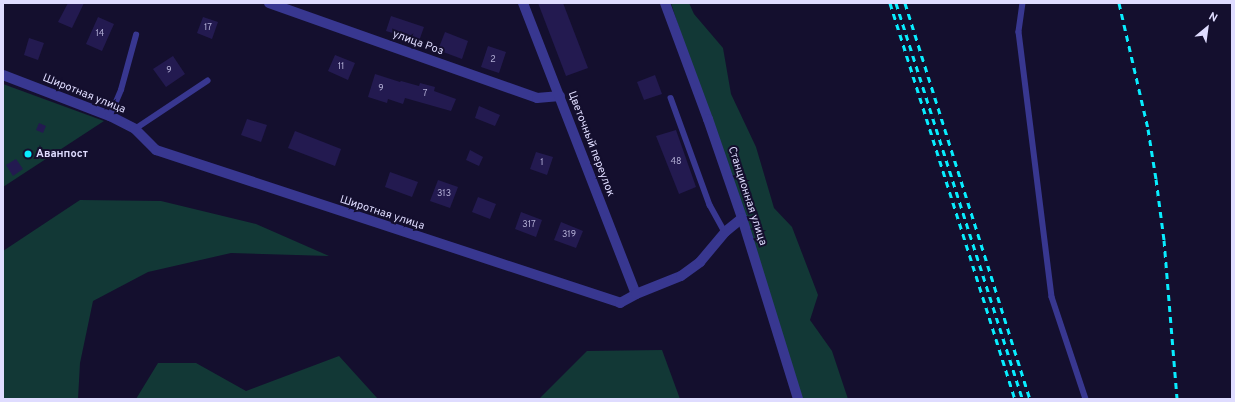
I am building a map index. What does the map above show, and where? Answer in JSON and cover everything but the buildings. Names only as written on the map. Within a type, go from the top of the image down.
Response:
[{"type":"street","name":"улица Роз","points":[[269,3],[537,98],[560,96]]},
{"type":"street","name":"Цветочный переулок","points":[[523,3],[636,294]]},
{"type":"street","name":"Станционная улица","points":[[665,3],[708,119],[742,218],[798,399]]},
{"type":"street","name":"Широтная улица","points":[[3,75],[110,116],[135,129],[156,150],[620,303],[636,294],[681,276],[700,262],[725,232],[742,218]]},
{"type":"lane","points":[[1023,3],[1019,32],[1052,297],[1086,399]]},
{"type":"lane","points":[[110,116],[121,90],[136,35]]},
{"type":"lane","points":[[135,129],[207,81]]},
{"type":"lane","points":[[671,98],[710,205],[725,232]]},
{"type":"green space","points":[[671,3],[689,3],[694,14],[723,48],[731,94],[756,147],[774,208],[792,227],[818,295],[810,320],[832,351],[848,399],[798,399]]},
{"type":"green space","name":"Аванпост","points":[[3,84],[104,121],[3,187]]},
{"type":"green space","points":[[80,200],[161,201],[256,224],[329,256],[231,253],[148,272],[93,301],[80,363],[78,399],[3,399],[3,251]]},
{"type":"green space","points":[[662,350],[680,399],[539,399],[587,351]]},
{"type":"green space","points":[[339,356],[378,399],[136,399],[158,363],[196,363],[246,391]]},
{"type":"railway","points":[[890,3],[1015,399]]},
{"type":"railway","points":[[896,3],[1022,399]]},
{"type":"railway","points":[[905,3],[1030,399]]},
{"type":"railway","points":[[1119,3],[1148,129],[1156,179],[1164,240],[1177,399]]},
{"type":"place","name":"Аванпост","points":[[28,154]]}]
